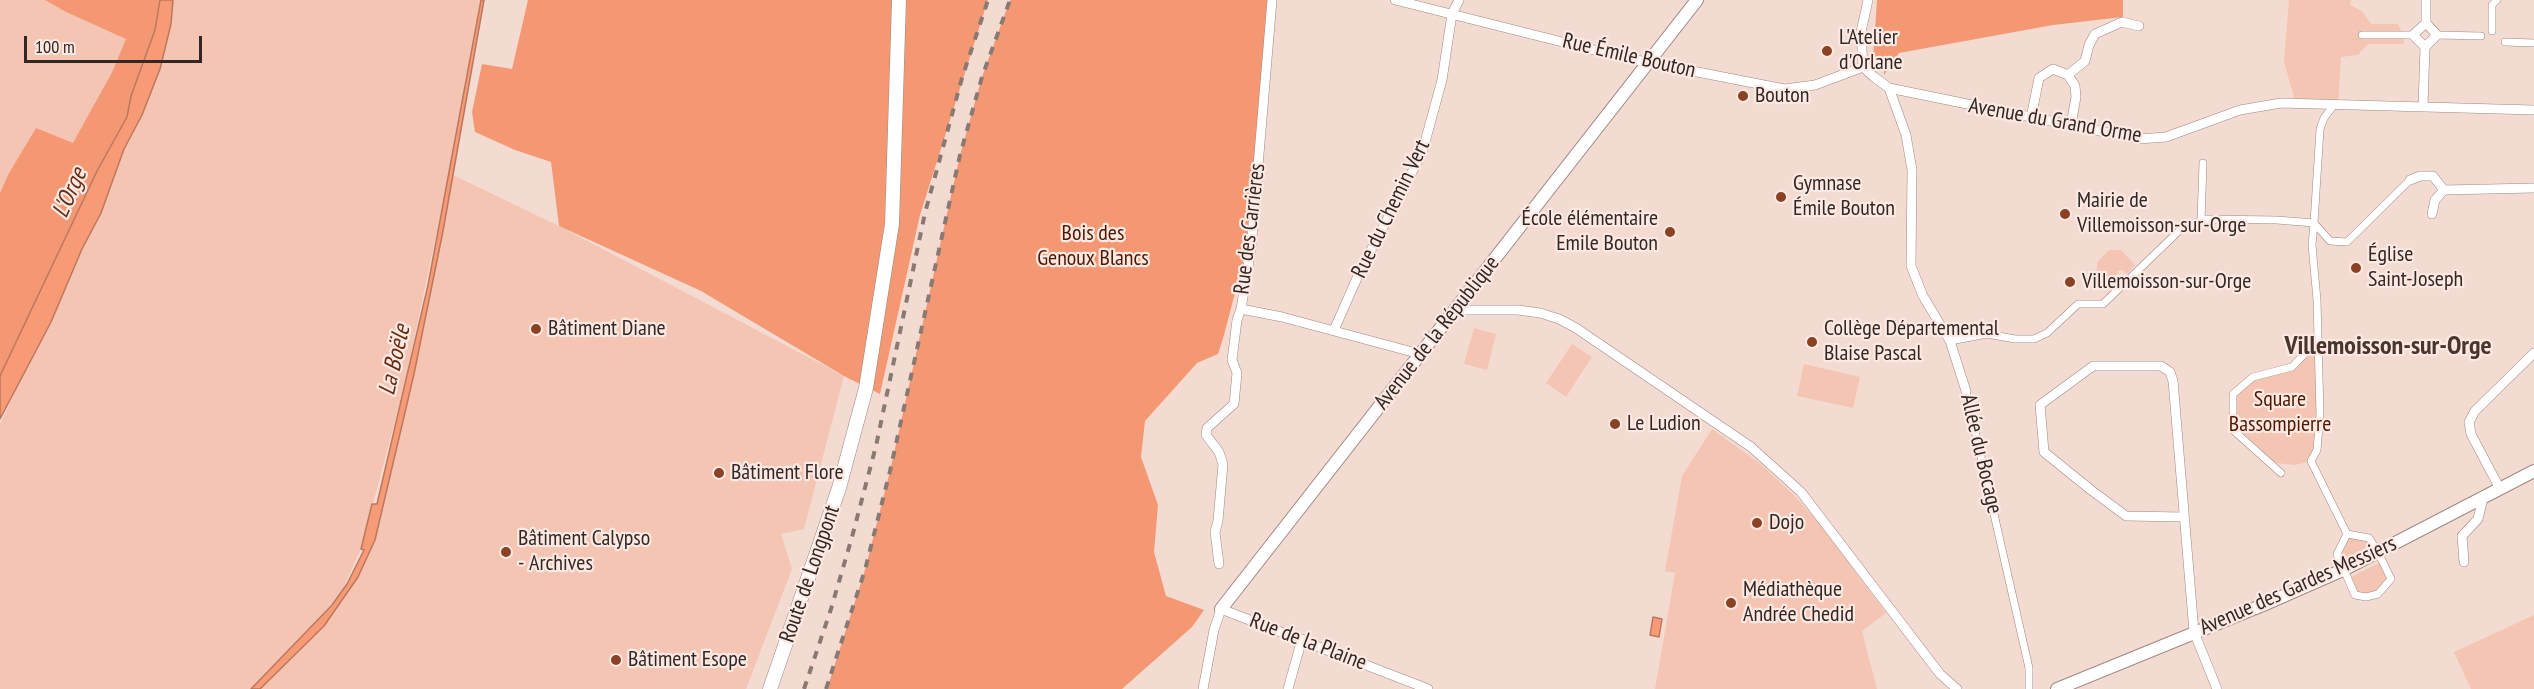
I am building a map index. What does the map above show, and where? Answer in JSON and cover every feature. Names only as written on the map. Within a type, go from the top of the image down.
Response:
[{"type":"main road","name":"Route de Longpont","points":[[770,689],[829,519],[866,388],[892,224],[900,0]]},
{"type":"street","name":"Rue des Carrières","points":[[1272,0],[1251,249],[1241,309],[1334,330],[1420,354]]},
{"type":"street","name":"Rue Émile Bouton","points":[[1395,0],[1648,62],[1785,89],[1815,86],[1863,66]]},
{"type":"street","points":[[1452,14],[1460,0]]},
{"type":"street","name":"Avenue de la République","points":[[1221,609],[1697,0]]},
{"type":"street","points":[[1863,66],[1861,32],[1868,0]]},
{"type":"street","points":[[2426,0],[2426,23],[2438,35],[2481,36]]},
{"type":"street","points":[[2492,31],[2492,5],[2497,0]]},
{"type":"street","name":"Rue du Chemin Vert","points":[[1334,330],[1361,269],[1422,153],[1442,80],[1452,14]]},
{"type":"street","points":[[2068,75],[2085,61],[2089,45],[2095,34],[2122,22],[2139,26]]},
{"type":"street","points":[[2362,35],[2413,35],[2426,23]]},
{"type":"street","points":[[2413,35],[2425,47]]},
{"type":"street","points":[[2423,107],[2425,47],[2438,35]]},
{"type":"street","points":[[2505,42],[2534,43]]},
{"type":"street","name":"Avenue du Grand Orme","points":[[1863,66],[1889,88],[2071,126],[2129,137],[2154,139],[2191,129],[2253,106],[2281,103],[2534,110]]},
{"type":"street","points":[[2031,118],[2039,78],[2054,69],[2068,75],[2075,86],[2076,97],[2071,126]]},
{"type":"street","name":"Allée du Bocage","points":[[1889,88],[1906,135],[1912,170],[1911,266],[1923,296],[1950,341],[1966,391],[2030,668],[2029,689]]},
{"type":"street","points":[[2334,105],[2324,118],[2320,129],[2312,245],[2320,415],[2317,450],[2311,461],[2347,534]]},
{"type":"street","points":[[2201,221],[2203,163]]},
{"type":"street","points":[[1950,341],[1987,334],[2034,339],[2047,333],[2078,304],[2103,304],[2180,230],[2201,221],[2277,220],[2314,223],[2330,241],[2347,242],[2410,180],[2420,176],[2433,176],[2444,190]]},
{"type":"street","points":[[2444,190],[2534,188]]},
{"type":"street","points":[[2432,214],[2436,200],[2444,190]]},
{"type":"street","points":[[1219,564],[1215,532],[1223,464],[1222,458],[1206,435],[1207,428],[1234,404],[1237,373],[1232,360],[1237,320],[1241,309]]},
{"type":"street","points":[[1456,310],[1518,310],[1559,320],[1576,328],[1751,447],[1801,492],[1940,674],[1957,689]]},
{"type":"street","points":[[2233,412],[2233,394],[2253,377],[2292,368],[2318,340]]},
{"type":"street","points":[[2500,489],[2471,434],[2469,423],[2475,411],[2534,353]]},
{"type":"street","points":[[2184,517],[2126,516],[2091,490],[2044,452],[2040,405],[2093,366],[2161,366],[2170,372],[2173,381],[2194,632],[2217,689]]},
{"type":"street","points":[[2233,430],[2281,473]]},
{"type":"street","name":"Avenue des Gardes Messiers","points":[[2057,689],[2344,569],[2534,471]]},
{"type":"street","points":[[2464,562],[2462,536],[2478,519],[2483,498]]},
{"type":"street","points":[[2347,534],[2369,538],[2378,552],[2391,579],[2378,594],[2366,597],[2355,595],[2337,554],[2347,534]]},
{"type":"street","points":[[1203,689],[1214,630],[1221,609]]},
{"type":"street","name":"Rue de la Plaine","points":[[1221,609],[1428,689]]},
{"type":"street","points":[[1288,689],[1302,639]]},
{"type":"green space","points":[[0,0],[45,0],[66,12],[127,39],[73,144],[8,175],[0,193]]},
{"type":"green space","points":[[45,0],[160,0],[155,30],[131,96],[127,117],[97,171],[0,376],[0,193],[36,128],[73,143],[112,72],[126,39]]},
{"type":"green space","points":[[172,0],[481,0],[449,174],[403,391],[361,549],[340,595],[251,689],[0,689],[0,424],[110,190],[124,149],[142,115],[160,69]]},
{"type":"green space","points":[[528,0],[988,0],[920,215],[880,394],[844,376],[701,291],[559,226],[551,162],[515,150],[475,132],[472,112],[482,64],[512,69]]},
{"type":"green space","name":"Bois des Genoux Blancs","points":[[1010,0],[1272,0],[1247,247],[1224,335],[1218,354],[1197,363],[1145,421],[1141,457],[1158,505],[1154,552],[1166,596],[1204,610],[1192,627],[1122,689],[827,689],[865,570],[890,471],[960,155],[982,77]]},
{"type":"green space","points":[[1877,0],[2123,0],[2123,17],[2053,25],[1899,53],[1884,75],[1884,58],[1873,59]]},
{"type":"green space","points":[[2289,0],[2351,0],[2350,5],[2362,11],[2371,24],[2398,24],[2404,44],[2368,44],[2358,55],[2341,57],[2338,105],[2296,104],[2284,62]]},
{"type":"green space","points":[[453,175],[559,226],[844,376],[804,529],[781,534],[792,569],[746,689],[260,689],[308,642],[341,603],[370,553],[424,328]]},
{"type":"green space","points":[[2109,250],[2121,250],[2135,265],[2127,274],[2122,270],[2118,271],[2117,275],[2120,280],[2111,289],[2097,275],[2097,262]]},
{"type":"green space","points":[[1474,328],[1496,334],[1487,370],[1464,364]]},
{"type":"green space","name":"Square Bassompierre","points":[[2318,340],[2317,450],[2311,461],[2295,465],[2276,463],[2237,428],[2236,392],[2253,377],[2285,370]]},
{"type":"green space","points":[[1572,344],[1592,357],[1566,397],[1546,383]]},
{"type":"green space","points":[[1804,364],[1860,377],[1853,408],[1797,396]]},
{"type":"green space","points":[[1712,429],[1758,462],[1794,495],[1818,522],[1886,613],[1862,631],[1877,689],[1655,689],[1675,573],[1665,571],[1682,476]]},
{"type":"green space","points":[[2351,537],[2369,541],[2371,545],[2344,559],[2341,552],[2346,540]]},
{"type":"green space","points":[[2379,563],[2388,580],[2376,592],[2358,593],[2351,577]]},
{"type":"green space","points":[[2534,615],[2534,689],[2471,689],[2454,652]]},
{"type":"shaded area","name":"L'Orge","points":[[160,0],[173,0],[171,24],[160,69],[142,115],[124,149],[101,213],[82,249],[51,322],[0,419],[0,376],[97,171],[127,117],[131,96],[155,30]]},
{"type":"shaded area","points":[[481,0],[484,0],[443,231],[414,374],[375,540],[358,577],[324,626],[260,689],[251,689],[332,605],[347,584],[364,550],[361,549],[372,504],[377,504],[428,285]]},
{"type":"shaded area","points":[[1653,617],[1662,619],[1659,637],[1650,635]]},
{"type":"railway","points":[[804,689],[852,537],[876,446],[925,213],[962,78],[988,0]]},
{"type":"railway","points":[[826,689],[865,570],[890,471],[960,155],[982,77],[1010,0]]},
{"type":"place","name":"L'Atelier d'Orlane","points":[[1827,51]]},
{"type":"place","name":"Bouton","points":[[1743,96]]},
{"type":"place","name":"Gymnase Émile Bouton","points":[[1781,197]]},
{"type":"place","name":"Mairie de Villemoisson-sur-Orge","points":[[2065,214]]},
{"type":"place","name":"École élémentaire Emile Bouton","points":[[1670,232]]},
{"type":"place","name":"Église Saint-Joseph","points":[[2356,268]]},
{"type":"place","name":"Villemoisson-sur-Orge","points":[[2070,282]]},
{"type":"place","name":"Bâtiment Diane","points":[[536,329]]},
{"type":"place","name":"Collège Départemental Blaise Pascal","points":[[1812,342]]},
{"type":"place","name":"Le Ludion","points":[[1615,424]]},
{"type":"place","name":"Bâtiment Flore","points":[[719,473]]},
{"type":"place","name":"Dojo","points":[[1757,523]]},
{"type":"place","name":"Bâtiment Calypso - Archives","points":[[506,552]]},
{"type":"place","name":"Médiathèque Andrée Chedid","points":[[1731,603]]},
{"type":"place","name":"Bâtiment Esope","points":[[616,660]]},
{"type":"district","name":"Villemoisson-sur-Orge","points":[[2388,347]]},
{"type":"water label","name":"La Boële","points":[[395,360]]}]
